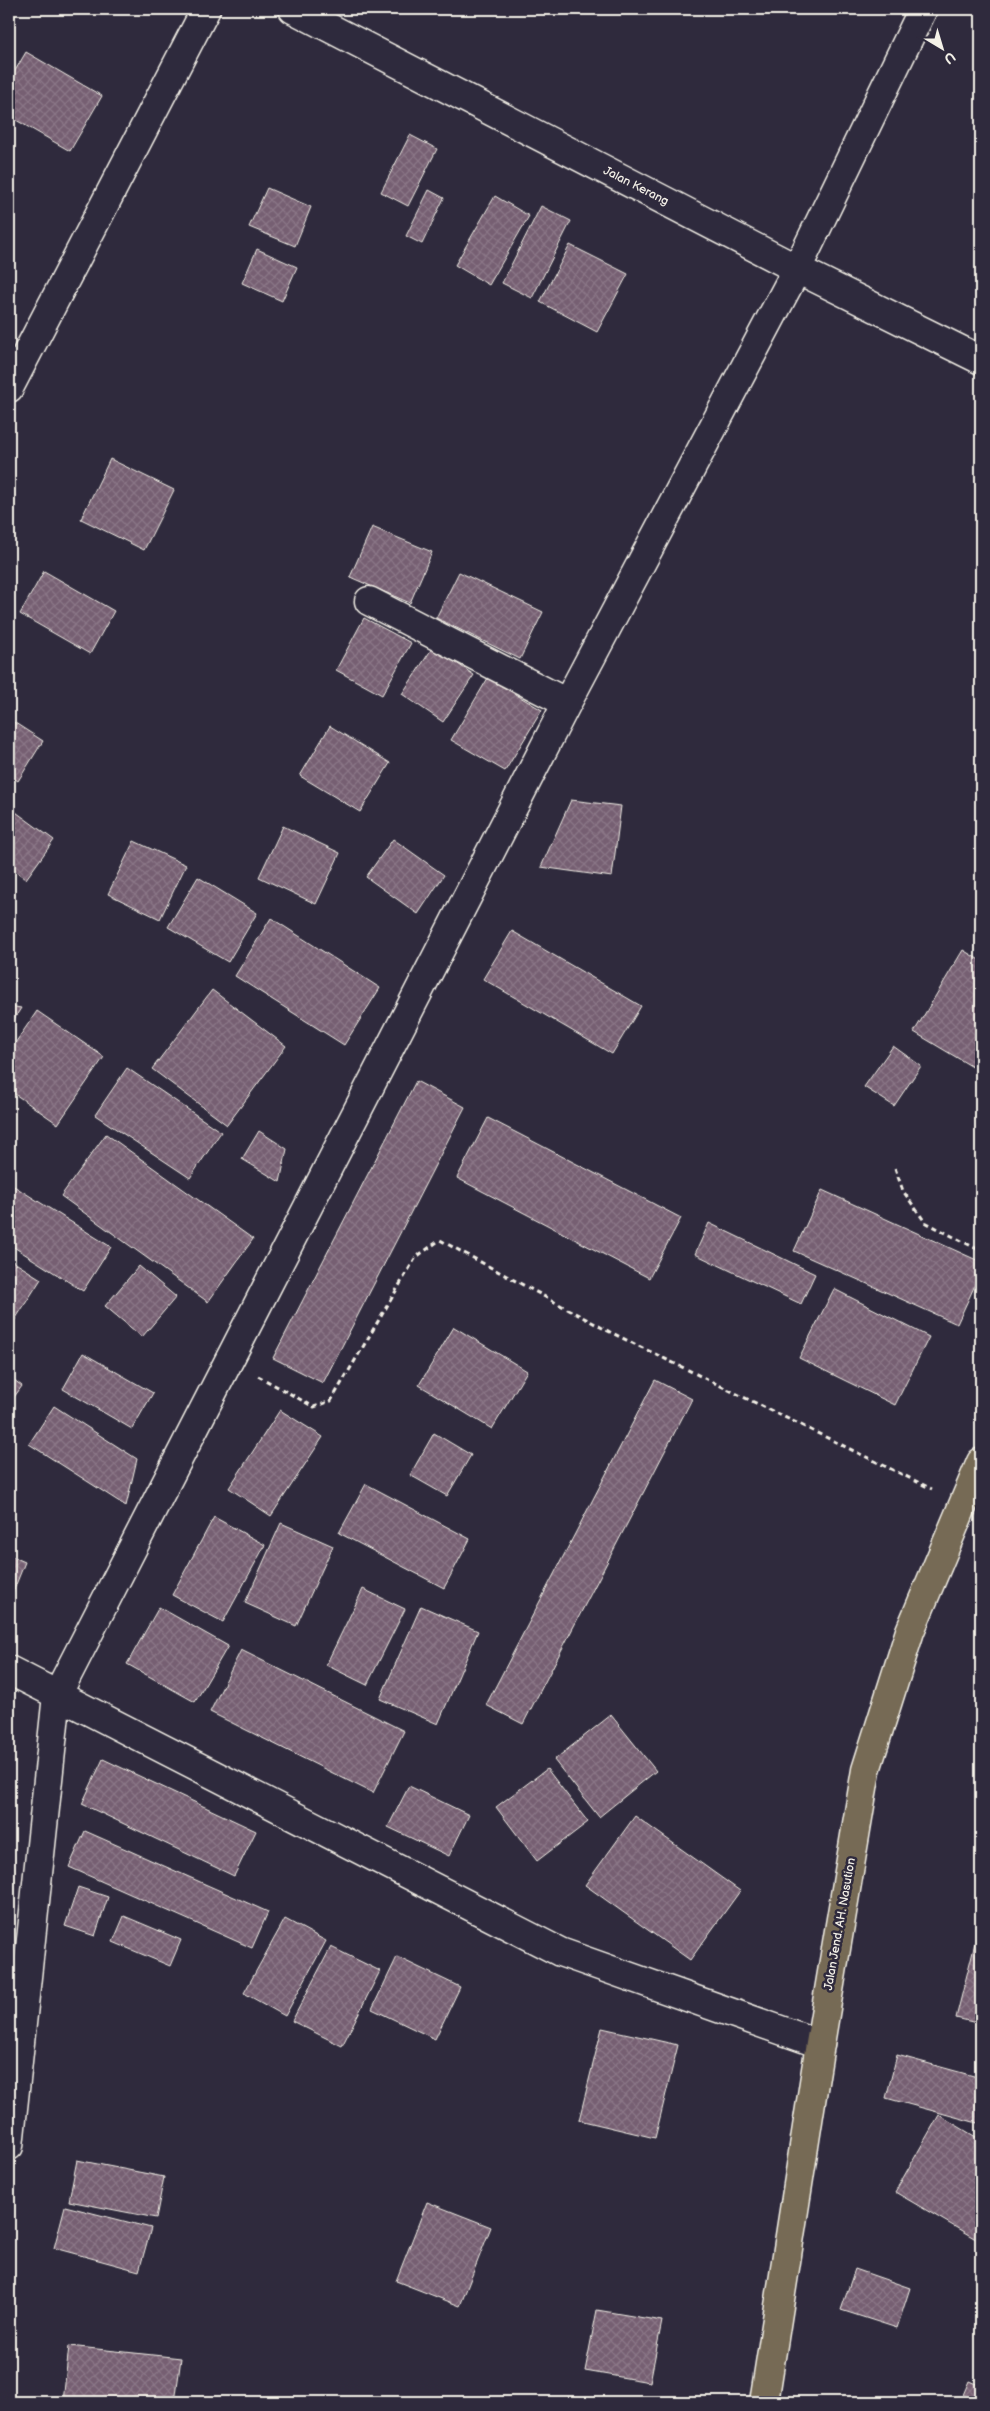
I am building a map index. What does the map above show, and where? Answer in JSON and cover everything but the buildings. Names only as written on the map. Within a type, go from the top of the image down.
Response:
[{"type":"highway","name":"Jalan Jend. AH. Nasution","points":[[764,2402],[820,2044],[866,1770],[910,1631],[981,1462]]},
{"type":"street","points":[[9,388],[206,9]]},
{"type":"street","name":"Jalan Kerang","points":[[293,9],[797,269],[981,360]]},
{"type":"street","points":[[9,2146],[57,1695],[567,702],[797,269],[923,9]]},
{"type":"street","points":[[369,601],[567,702]]},
{"type":"street","points":[[9,1670],[560,1952],[820,2044]]},
{"type":"path","points":[[895,1168],[903,1191],[925,1222],[981,1251]]},
{"type":"path","points":[[229,1361],[314,1406],[331,1401],[416,1257],[440,1240],[610,1332],[964,1504]]}]
